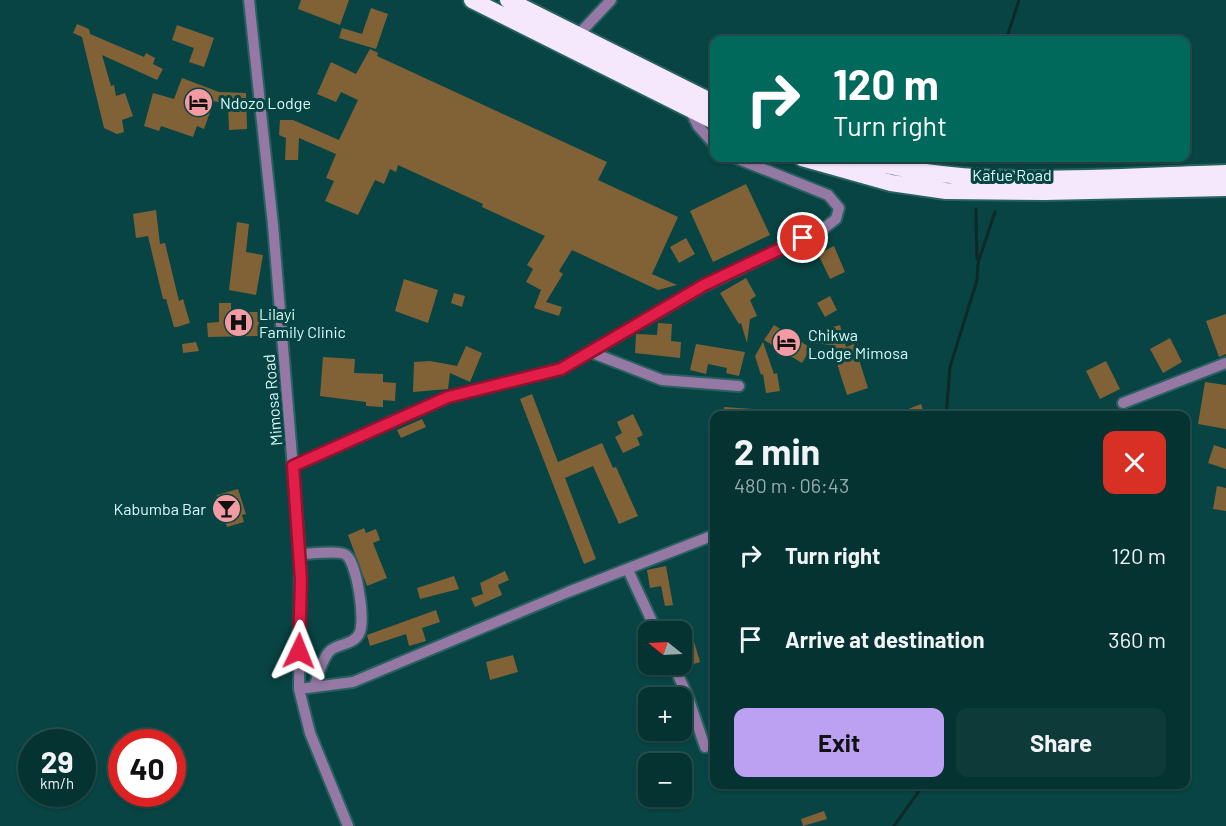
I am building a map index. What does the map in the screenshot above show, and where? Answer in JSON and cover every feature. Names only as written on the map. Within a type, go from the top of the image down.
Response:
[{"type":"highway","points":[[472,0],[710,120]]},
{"type":"highway","points":[[508,0],[710,101]]},
{"type":"highway","name":"Kafue Road","points":[[816,162],[891,183],[946,191],[1045,192],[1226,188]]},
{"type":"highway","name":"Kafue Road","points":[[880,162],[936,173],[975,176],[1046,177],[1226,172]]},
{"type":"street","name":"Mimosa Road","points":[[249,0],[272,214],[300,554],[299,689],[310,733],[348,826]]},
{"type":"street","points":[[578,35],[611,0]]},
{"type":"street","points":[[690,110],[698,126],[710,140]]},
{"type":"street","points":[[293,466],[448,397],[561,369],[665,307],[823,229],[836,219],[838,208],[828,195],[746,162]]},
{"type":"street","points":[[590,352],[662,380],[739,386]]},
{"type":"street","points":[[1123,403],[1226,363]]},
{"type":"street","points":[[299,689],[353,682],[568,592],[710,537]]},
{"type":"street","points":[[300,554],[341,553],[348,556],[363,618],[360,633],[354,640],[334,648],[328,654],[314,687]]},
{"type":"street","points":[[628,570],[652,621]]},
{"type":"street","points":[[678,675],[705,747]]},
{"type":"building","points":[[301,0],[349,0],[340,25],[298,9]]},
{"type":"building","points":[[371,8],[388,14],[376,49],[339,38],[342,28],[362,34]]},
{"type":"building","points":[[77,24],[89,29],[90,34],[144,57],[146,53],[155,58],[153,64],[163,69],[157,80],[102,55],[116,96],[125,93],[133,116],[122,120],[124,132],[117,134],[104,128],[82,37],[73,33]]},
{"type":"building","points":[[177,25],[214,38],[204,67],[189,62],[194,48],[172,40]]},
{"type":"building","points":[[370,49],[378,53],[377,56],[607,162],[598,180],[678,217],[652,274],[677,285],[658,290],[572,250],[559,271],[563,274],[546,302],[562,307],[559,316],[534,308],[541,290],[526,282],[533,269],[527,265],[545,236],[482,207],[483,204],[398,165],[396,172],[390,169],[384,184],[375,180],[358,215],[325,201],[334,181],[326,178],[336,154],[299,138],[298,160],[285,160],[286,138],[279,135],[280,120],[293,120],[339,140],[358,100],[341,92],[336,102],[317,94],[331,62],[356,74]]},
{"type":"building","points":[[182,78],[219,92],[246,93],[247,129],[229,130],[228,105],[214,101],[204,129],[197,126],[193,137],[161,126],[159,131],[144,126],[153,93],[174,99]]},
{"type":"building","points":[[746,184],[770,235],[713,262],[690,211]]},
{"type":"building","points":[[156,210],[160,244],[165,243],[179,301],[183,299],[190,323],[177,327],[174,327],[166,299],[163,299],[148,236],[136,238],[133,214]]},
{"type":"building","points":[[237,222],[249,224],[246,252],[263,255],[256,295],[229,290]]},
{"type":"building","points":[[686,238],[695,254],[679,263],[670,247]]},
{"type":"building","points":[[834,246],[845,272],[830,279],[818,254]]},
{"type":"building","points":[[746,278],[756,296],[750,300],[757,316],[750,319],[747,343],[741,323],[739,324],[720,293]]},
{"type":"building","points":[[404,279],[438,290],[428,323],[395,311]]},
{"type":"building","points":[[454,293],[465,296],[462,307],[451,303]]},
{"type":"building","points":[[830,296],[837,310],[825,317],[817,303]]},
{"type":"building","points":[[219,303],[231,303],[231,312],[259,312],[259,336],[208,337],[207,323],[219,322]]},
{"type":"building","points":[[1226,314],[1226,354],[1219,357],[1206,321]]},
{"type":"building","points":[[658,323],[672,324],[671,341],[681,342],[680,358],[635,353],[636,334],[657,335]]},
{"type":"building","points":[[774,325],[811,348],[802,363],[764,340]]},
{"type":"building","points":[[840,325],[846,347],[854,344],[868,388],[847,395],[831,345],[813,343],[814,332],[825,332],[825,329]]},
{"type":"building","points":[[1170,338],[1182,362],[1163,373],[1150,349]]},
{"type":"building","points":[[196,342],[199,351],[183,353],[182,344]]},
{"type":"building","points":[[763,342],[774,374],[777,373],[780,391],[766,393],[763,374],[761,375],[755,356]]},
{"type":"building","points":[[696,344],[745,352],[739,376],[726,373],[727,368],[708,364],[706,374],[690,370]]},
{"type":"building","points":[[466,346],[482,353],[470,382],[450,373],[448,389],[413,392],[414,362],[430,361],[457,366]]},
{"type":"building","points":[[323,357],[355,359],[354,373],[383,374],[383,382],[396,383],[395,401],[383,400],[383,407],[366,406],[366,402],[320,396]]},
{"type":"building","points":[[1106,361],[1120,389],[1100,399],[1086,371]]},
{"type":"building","points":[[1205,382],[1226,385],[1226,429],[1198,424]]},
{"type":"building","points":[[532,394],[558,462],[602,443],[613,468],[616,467],[638,516],[619,524],[593,466],[565,478],[596,559],[584,564],[520,399]]},
{"type":"building","points":[[921,404],[923,411],[903,411]]},
{"type":"building","points":[[724,407],[754,409],[754,411],[724,411]]},
{"type":"building","points":[[633,414],[643,435],[637,438],[640,445],[623,453],[615,437],[622,433],[617,422]]},
{"type":"building","points":[[422,419],[426,427],[401,438],[397,430]]},
{"type":"building","points":[[1214,445],[1226,449],[1226,469],[1208,463]]},
{"type":"building","points":[[1217,486],[1226,488],[1226,511],[1213,509]]},
{"type":"building","points":[[238,489],[246,514],[242,515],[244,522],[227,527],[217,495]]},
{"type":"building","points":[[364,528],[366,533],[376,529],[380,540],[373,543],[387,578],[367,586],[348,535]]},
{"type":"building","points":[[666,566],[673,605],[665,606],[661,586],[650,588],[647,570]]},
{"type":"building","points":[[505,571],[509,580],[498,585],[502,595],[475,607],[471,598],[483,594],[480,583]]},
{"type":"building","points":[[454,576],[459,589],[420,599],[417,588]]},
{"type":"building","points":[[436,610],[440,622],[422,628],[426,641],[409,646],[406,634],[370,646],[367,635]]},
{"type":"building","points":[[692,638],[700,662],[692,664]]},
{"type":"building","points":[[513,655],[518,672],[490,680],[486,662]]},
{"type":"building","points":[[824,811],[827,819],[803,826],[801,819]]},
{"type":"waterway","points":[[1007,36],[1019,0]]},
{"type":"waterway","points":[[976,209],[977,259]]},
{"type":"waterway","points":[[946,411],[950,367],[977,280],[978,263],[995,212]]},
{"type":"waterway","points":[[894,826],[920,789]]},
{"type":"place","name":"Ndozo Lodge","points":[[199,102]]},
{"type":"place","name":"Lilayi Family Clinic","points":[[238,322]]},
{"type":"place","name":"Chikwa Lodge Mimosa","points":[[787,343]]},
{"type":"place","name":"Kabumba Bar","points":[[227,508]]},
{"type":"route","points":[[299,651],[301,580],[293,466],[437,401],[561,369],[575,363],[704,285],[803,238]]}]
